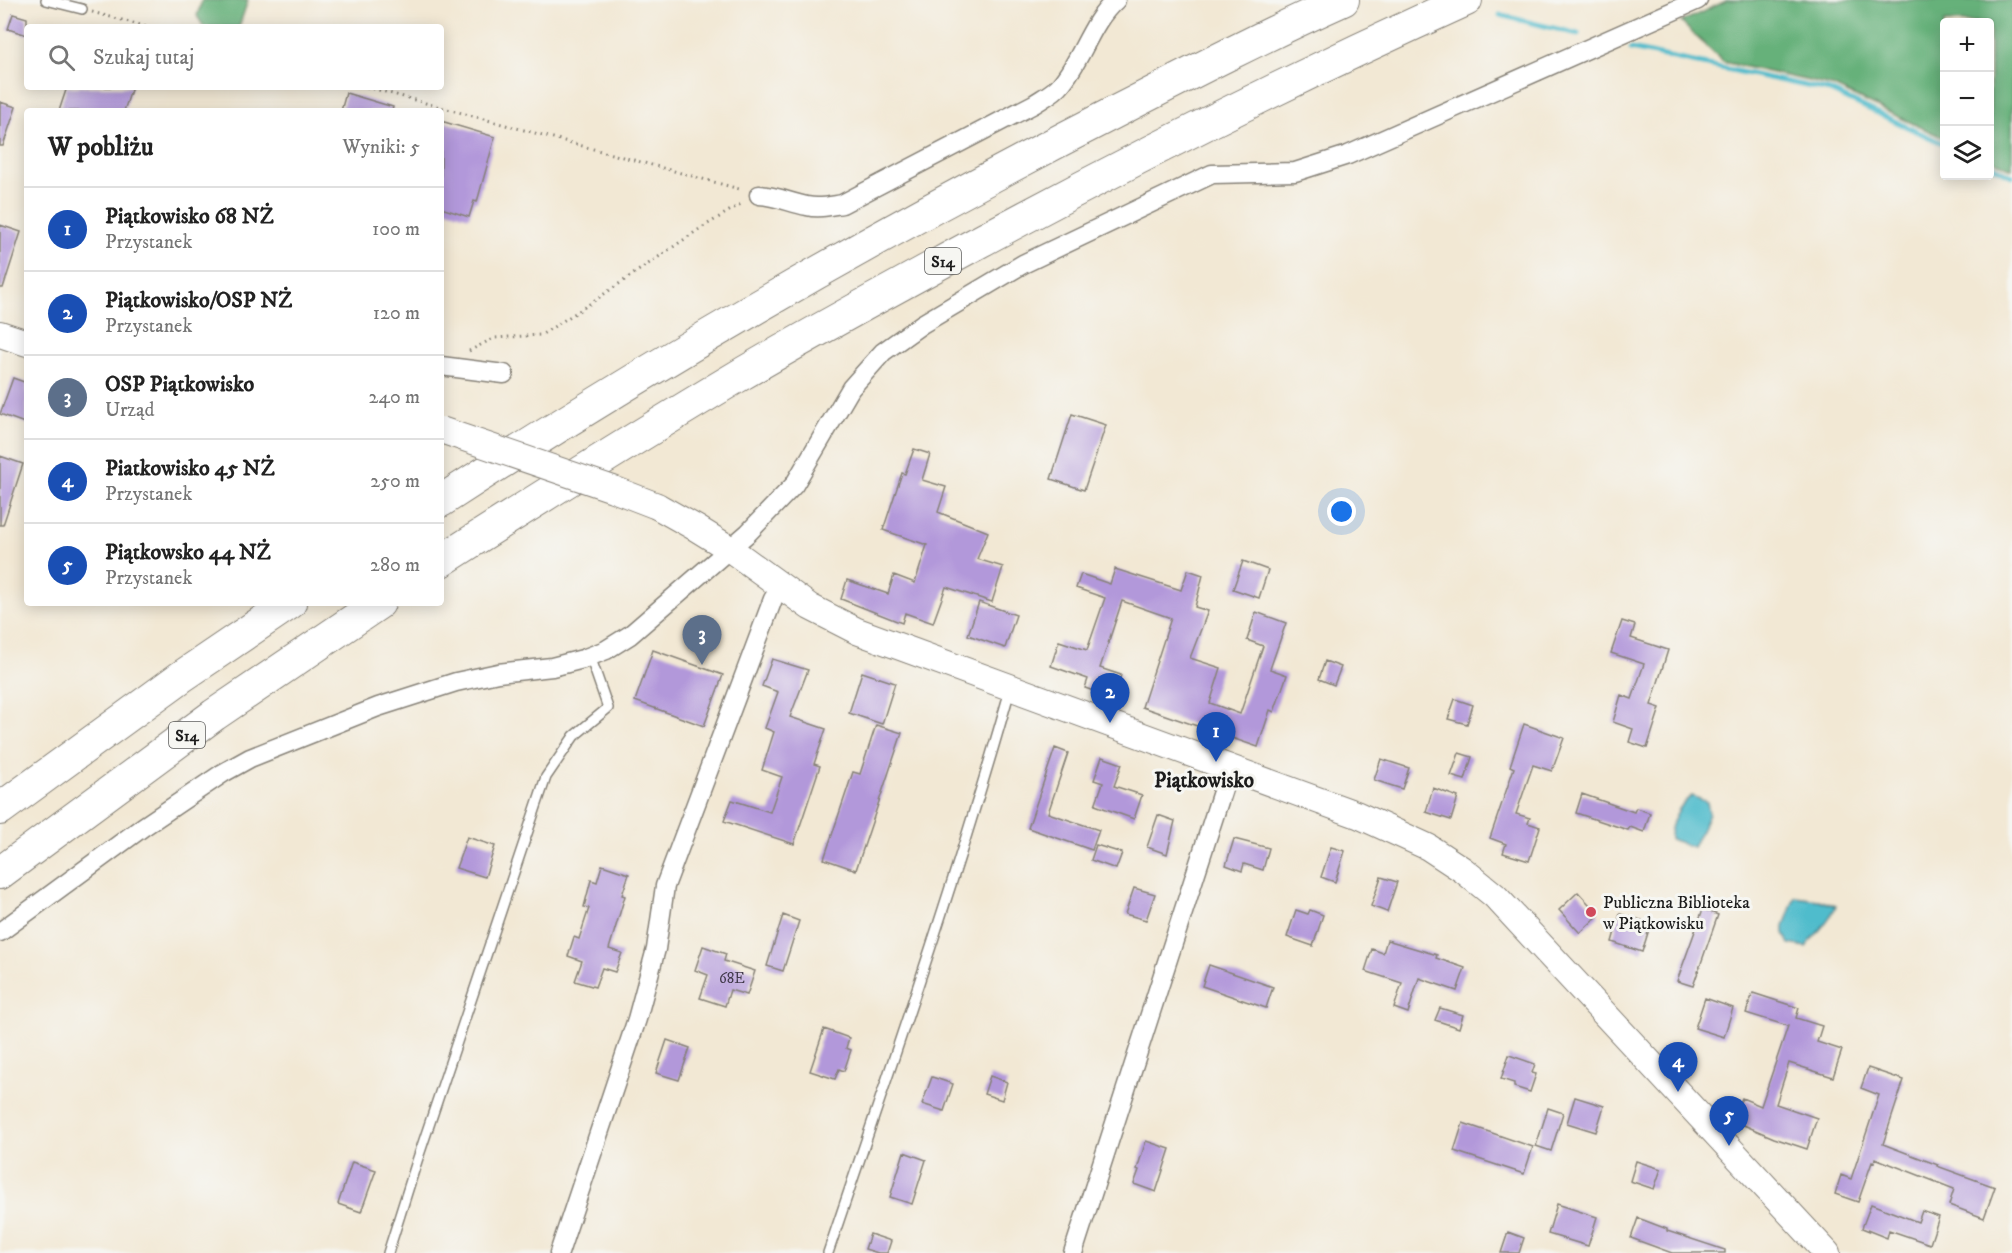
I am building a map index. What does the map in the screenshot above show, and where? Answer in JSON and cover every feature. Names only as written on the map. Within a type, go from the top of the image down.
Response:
[{"type":"highway","points":[[444,499],[705,336],[862,248],[1019,161],[1343,0]]},
{"type":"highway","name":"S14","points":[[444,559],[726,383],[896,286],[1059,198],[1216,118],[1362,47],[1466,0]]},
{"type":"highway","points":[[0,809],[181,677],[286,606]]},
{"type":"highway","name":"S14","points":[[0,873],[214,715],[375,606]]},
{"type":"street","points":[[759,195],[776,196],[808,207],[842,204],[1034,104],[1060,86],[1075,64],[1089,34],[1105,10],[1116,0]]},
{"type":"street","points":[[0,932],[143,826],[223,773],[250,758],[378,707],[456,682],[498,673],[552,667],[606,650],[630,635],[748,533],[794,485],[851,388],[883,352],[922,324],[1023,264],[1212,174],[1294,171],[1348,155],[1698,0]]},
{"type":"street","points":[[0,334],[24,342]]},
{"type":"street","points":[[444,366],[504,374]]},
{"type":"street","points":[[444,431],[657,506],[729,549],[789,594],[857,631],[1358,815],[1428,847],[1471,876],[1495,896],[1827,1253]]},
{"type":"street","points":[[559,1253],[637,1019],[656,949],[665,885],[773,599]]},
{"type":"street","points":[[1073,1253],[1230,767]]},
{"type":"lane","points":[[46,0],[82,9]]},
{"type":"lane","points":[[388,1253],[546,777],[574,736],[608,708],[590,656]]},
{"type":"lane","points":[[828,1253],[981,789],[1011,688]]},
{"type":"path","points":[[82,9],[137,24]]},
{"type":"path","points":[[378,90],[443,108]]},
{"type":"path","points":[[444,108],[759,195]]},
{"type":"path","points":[[462,354],[494,339],[541,335],[698,230],[759,195]]},
{"type":"green space","points":[[202,0],[248,0],[240,24],[202,24],[197,16]]},
{"type":"green space","points":[[1728,0],[2012,0],[2012,169],[1994,161],[1994,18],[1940,18],[1940,136],[1832,86],[1723,62],[1681,22]]},
{"type":"water","points":[[1692,796],[1707,802],[1709,814],[1693,847],[1670,839],[1676,814]]},
{"type":"water","points":[[1795,897],[1819,900],[1836,906],[1806,947],[1789,944],[1784,933],[1784,926]]},
{"type":"building","points":[[13,14],[27,18],[27,24],[24,24],[24,34],[8,29]]},
{"type":"building","points":[[66,90],[131,90],[125,108],[60,108]]},
{"type":"building","points":[[346,93],[393,107],[393,108],[342,108]]},
{"type":"building","points":[[0,102],[16,107],[3,146],[0,146]]},
{"type":"building","points":[[444,122],[495,137],[477,202],[474,201],[469,217],[444,209]]},
{"type":"building","points":[[0,225],[21,232],[3,288],[0,288]]},
{"type":"building","points":[[13,378],[24,382],[24,423],[0,414]]},
{"type":"building","points":[[1072,414],[1106,425],[1084,490],[1051,479]]},
{"type":"building","points":[[914,449],[930,454],[922,480],[946,487],[938,512],[988,532],[977,559],[1003,567],[992,602],[946,587],[933,623],[905,613],[902,623],[841,599],[847,580],[888,594],[894,575],[915,583],[927,545],[883,530],[902,473],[905,474]]},
{"type":"building","points":[[0,456],[23,464],[3,525],[0,525]]},
{"type":"building","points":[[1243,561],[1268,570],[1259,598],[1233,589]]},
{"type":"building","points":[[1115,569],[1181,590],[1188,570],[1203,575],[1195,607],[1208,611],[1190,658],[1221,668],[1210,703],[1240,714],[1263,646],[1247,640],[1256,612],[1286,623],[1270,669],[1287,675],[1274,712],[1270,710],[1258,747],[1142,707],[1171,618],[1122,601],[1100,668],[1121,675],[1114,698],[1085,688],[1088,679],[1051,666],[1059,641],[1087,650],[1105,598],[1076,588],[1081,574],[1110,584]]},
{"type":"building","points":[[979,602],[1016,615],[1005,648],[968,635]]},
{"type":"building","points":[[1622,621],[1635,625],[1631,638],[1668,650],[1651,705],[1660,708],[1647,748],[1629,742],[1633,729],[1613,722],[1621,695],[1632,699],[1644,664],[1611,653]]},
{"type":"building","points":[[653,650],[723,675],[704,726],[635,701]]},
{"type":"building","points":[[772,659],[808,670],[790,717],[826,729],[814,764],[820,766],[794,844],[724,821],[732,800],[770,812],[782,777],[762,770],[774,732],[765,728],[778,692],[762,686]]},
{"type":"building","points":[[1325,661],[1341,667],[1334,685],[1319,679]]},
{"type":"building","points":[[862,672],[895,683],[882,724],[849,713]]},
{"type":"building","points":[[1455,699],[1473,705],[1467,724],[1448,719]]},
{"type":"building","points":[[1524,724],[1564,738],[1552,771],[1533,765],[1516,814],[1530,818],[1528,823],[1540,827],[1529,861],[1503,853],[1506,844],[1490,838],[1514,768],[1510,766]]},
{"type":"building","points":[[876,725],[902,733],[856,870],[824,859],[853,772],[860,774]]},
{"type":"building","points":[[1055,748],[1068,753],[1048,813],[1099,830],[1092,850],[1028,828]]},
{"type":"building","points":[[1459,753],[1472,757],[1465,780],[1451,776]]},
{"type":"building","points":[[1102,757],[1122,764],[1114,786],[1142,795],[1134,819],[1095,805],[1103,783],[1094,780]]},
{"type":"building","points":[[1381,759],[1409,768],[1402,789],[1374,780]]},
{"type":"building","points":[[1433,788],[1458,797],[1451,820],[1426,812]]},
{"type":"building","points":[[1582,794],[1634,812],[1636,808],[1650,813],[1644,832],[1630,827],[1628,830],[1576,813]]},
{"type":"building","points":[[1158,815],[1175,821],[1167,854],[1147,847]]},
{"type":"building","points":[[467,837],[495,846],[485,877],[456,868]]},
{"type":"building","points":[[1234,839],[1269,848],[1263,870],[1244,864],[1242,871],[1226,865]]},
{"type":"building","points":[[1096,845],[1122,853],[1116,869],[1091,860]]},
{"type":"building","points":[[1331,847],[1345,851],[1335,882],[1321,877]]},
{"type":"building","points":[[602,865],[629,874],[622,895],[625,896],[609,949],[622,953],[615,972],[602,968],[595,987],[575,981],[582,961],[568,956],[574,937],[579,939],[589,908],[584,907],[591,880],[597,882]]},
{"type":"building","points":[[1381,877],[1397,882],[1387,912],[1371,906]]},
{"type":"building","points":[[1134,888],[1155,894],[1146,920],[1125,914]]},
{"type":"building","points":[[1578,892],[1599,915],[1580,933],[1559,910]]},
{"type":"building","points":[[1703,909],[1718,915],[1693,986],[1677,981]]},
{"type":"building","points":[[1296,910],[1308,914],[1310,910],[1323,915],[1313,946],[1287,937]]},
{"type":"building","points":[[1620,914],[1651,923],[1642,952],[1612,942]]},
{"type":"building","points":[[783,915],[799,921],[783,971],[767,966]]},
{"type":"building","points":[[1387,940],[1437,955],[1436,958],[1465,968],[1457,991],[1419,978],[1408,1013],[1394,1008],[1402,983],[1365,971],[1372,949],[1383,953]]},
{"type":"building","points":[[703,946],[726,954],[724,961],[755,971],[747,995],[730,990],[725,1006],[700,998],[708,975],[695,970]]},
{"type":"building","points":[[1209,965],[1273,987],[1266,1008],[1202,986]]},
{"type":"building","points":[[1753,993],[1799,1008],[1796,1018],[1822,1026],[1817,1042],[1842,1050],[1833,1077],[1789,1063],[1776,1104],[1817,1118],[1807,1149],[1732,1120],[1742,1098],[1761,1106],[1788,1026],[1746,1013]]},
{"type":"building","points":[[1705,998],[1733,1008],[1724,1037],[1695,1028]]},
{"type":"building","points":[[1440,1008],[1463,1015],[1459,1028],[1435,1020]]},
{"type":"building","points":[[824,1029],[849,1038],[846,1048],[851,1050],[844,1071],[839,1069],[835,1079],[810,1071]]},
{"type":"building","points":[[667,1040],[690,1048],[679,1080],[656,1073]]},
{"type":"building","points":[[1509,1055],[1535,1064],[1532,1073],[1536,1074],[1530,1092],[1514,1087],[1514,1083],[1501,1079]]},
{"type":"building","points":[[1868,1068],[1904,1080],[1883,1144],[1995,1187],[1984,1218],[1949,1205],[1954,1189],[1875,1158],[1858,1202],[1835,1194],[1841,1175],[1851,1179],[1879,1095],[1861,1088]]},
{"type":"building","points":[[990,1076],[1007,1082],[1002,1100],[984,1094]]},
{"type":"building","points":[[932,1077],[953,1084],[944,1111],[922,1104]]},
{"type":"building","points":[[1575,1097],[1604,1106],[1596,1132],[1567,1123]]},
{"type":"building","points":[[1548,1108],[1563,1113],[1551,1151],[1536,1146]]},
{"type":"building","points":[[1463,1123],[1533,1147],[1524,1174],[1454,1151]]},
{"type":"building","points":[[1146,1141],[1170,1149],[1156,1192],[1134,1184]]},
{"type":"building","points":[[904,1152],[926,1160],[912,1204],[890,1197]]},
{"type":"building","points":[[1636,1161],[1661,1169],[1654,1189],[1630,1181]]},
{"type":"building","points":[[352,1162],[376,1170],[361,1212],[338,1204]]},
{"type":"building","points":[[1557,1204],[1597,1217],[1588,1246],[1548,1234]]},
{"type":"building","points":[[1871,1204],[1918,1222],[1922,1211],[1939,1217],[1930,1244],[1889,1230],[1887,1238],[1862,1228]]},
{"type":"building","points":[[1638,1218],[1667,1229],[1667,1231],[1725,1250],[1725,1253],[1672,1253],[1631,1238]]},
{"type":"building","points":[[1508,1232],[1524,1238],[1519,1253],[1501,1253]]},
{"type":"building","points":[[870,1234],[891,1241],[887,1253],[865,1249]]},
{"type":"waterway","points":[[1500,15],[1578,34]]},
{"type":"waterway","points":[[1631,49],[1830,91],[1940,142]]},
{"type":"waterway","points":[[1994,167],[2012,176]]},
{"type":"place","name":"OSP Piątkowisko","points":[[702,665]]},
{"type":"place","name":"Piątkowisko/OSP NŻ","points":[[1110,723]]},
{"type":"place","name":"Piątkowisko 68 NŻ","points":[[1216,762]]},
{"type":"place","name":"Publiczna Biblioteka w Piątkowisku","points":[[1591,912]]},
{"type":"place","name":"Piatkowisko 45 NŻ","points":[[1678,1092]]},
{"type":"place","name":"Piątkowsko 44 NŻ","points":[[1729,1146]]},
{"type":"district","name":"Piątkowisko","points":[[1204,780]]}]
